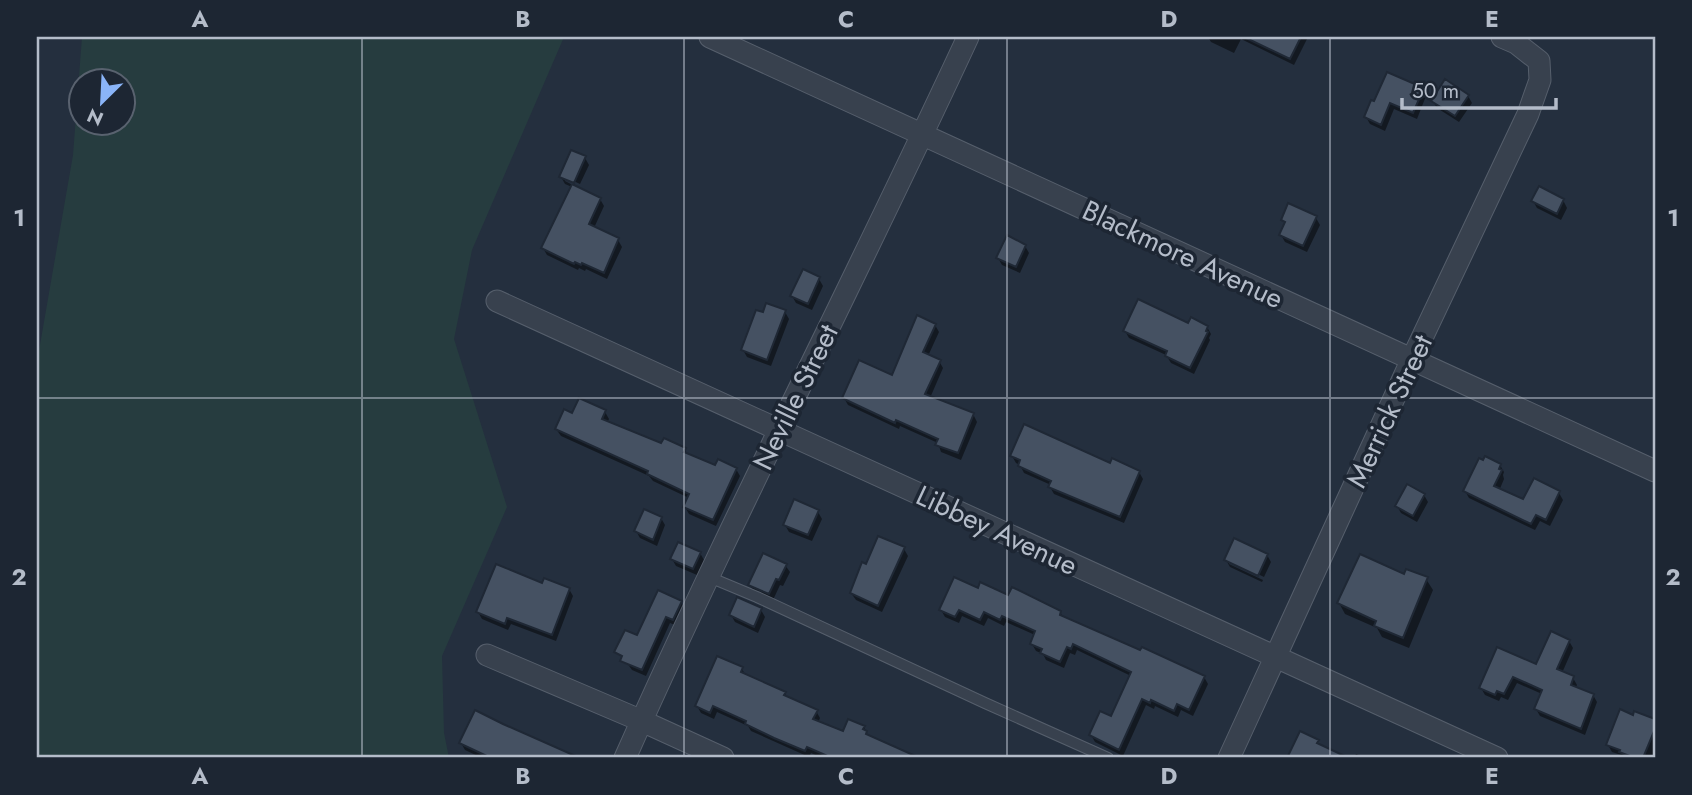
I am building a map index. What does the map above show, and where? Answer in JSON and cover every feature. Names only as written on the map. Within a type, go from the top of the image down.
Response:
[{"type":"street","name":"Blackmore Avenue","points":[[710,37],[1655,471]]},
{"type":"street","name":"Neville Street","points":[[625,758],[968,37]]},
{"type":"street","name":"Merrick Street","points":[[1229,758],[1528,114],[1540,80],[1539,61],[1516,43],[1502,37]]},
{"type":"street","name":"Libbey Avenue","points":[[498,301],[1497,758]]},
{"type":"street","points":[[487,655],[723,758]]},
{"type":"lane","points":[[709,578],[757,597],[1108,758]]},
{"type":"green space","points":[[82,37],[564,37],[472,250],[454,339],[507,507],[442,656],[444,733],[449,758],[37,758],[37,362],[74,136],[136,136],[136,66],[80,66]]},
{"type":"building","points":[[1244,37],[1301,37],[1290,59]]},
{"type":"building","points":[[1387,72],[1424,88],[1413,113],[1390,103],[1381,125],[1364,117]]},
{"type":"building","points":[[1445,79],[1469,95],[1455,116],[1431,101]]},
{"type":"building","points":[[571,150],[586,156],[574,183],[559,177]]},
{"type":"building","points":[[572,184],[601,198],[589,224],[619,238],[604,273],[582,263],[574,264],[541,248]]},
{"type":"building","points":[[1539,186],[1564,199],[1557,214],[1531,201]]},
{"type":"building","points":[[1288,203],[1317,216],[1303,246],[1279,235],[1285,222],[1281,220]]},
{"type":"building","points":[[1007,235],[1026,245],[1016,267],[996,258]]},
{"type":"building","points":[[803,269],[820,277],[808,304],[790,296]]},
{"type":"building","points":[[1138,299],[1188,323],[1191,317],[1208,326],[1208,332],[1190,368],[1165,356],[1167,351],[1123,331]]},
{"type":"building","points":[[766,303],[786,310],[767,360],[741,350],[756,310],[763,312]]},
{"type":"building","points":[[917,315],[936,324],[923,352],[941,360],[925,394],[974,413],[958,453],[935,445],[938,439],[896,420],[895,423],[842,398],[859,360],[892,375]]},
{"type":"building","points":[[579,398],[606,410],[602,419],[661,443],[664,438],[686,448],[684,452],[715,465],[718,459],[737,468],[713,520],[683,507],[689,494],[647,474],[648,471],[555,429],[564,409],[572,413]]},
{"type":"building","points":[[1024,424],[1110,463],[1112,458],[1140,471],[1120,517],[1048,487],[1051,481],[1018,466],[1020,460],[1010,456]]},
{"type":"building","points":[[1485,456],[1501,464],[1499,469],[1502,470],[1494,486],[1523,499],[1534,478],[1560,491],[1546,520],[1536,515],[1531,524],[1463,491],[1479,458],[1483,460]]},
{"type":"building","points":[[1407,484],[1425,494],[1413,516],[1395,506]]},
{"type":"building","points":[[794,499],[819,510],[808,535],[783,525]]},
{"type":"building","points":[[644,509],[662,517],[653,540],[634,531]]},
{"type":"building","points":[[878,536],[905,547],[878,606],[850,593],[862,562],[866,564]]},
{"type":"building","points":[[1234,538],[1268,554],[1258,576],[1224,560]]},
{"type":"building","points":[[678,542],[701,552],[693,569],[670,559]]},
{"type":"building","points":[[763,553],[787,564],[769,594],[748,585]]},
{"type":"building","points":[[1360,554],[1404,574],[1406,569],[1428,577],[1403,638],[1374,626],[1376,621],[1337,603]]},
{"type":"building","points":[[496,564],[542,583],[544,578],[570,588],[552,635],[507,618],[505,624],[476,612]]},
{"type":"building","points":[[954,577],[978,588],[980,582],[1008,595],[1012,587],[1061,611],[1060,615],[1140,650],[1142,647],[1205,676],[1189,710],[1177,704],[1174,711],[1151,700],[1150,703],[1142,699],[1119,750],[1089,735],[1100,711],[1111,716],[1131,672],[1073,644],[1071,649],[1067,647],[1060,662],[1040,653],[1042,649],[1030,644],[1035,631],[1002,616],[1000,620],[984,612],[980,620],[959,610],[955,617],[939,610]]},
{"type":"building","points":[[658,590],[682,601],[673,620],[666,617],[642,670],[620,661],[622,656],[614,652],[625,630],[637,635]]},
{"type":"building","points":[[737,597],[762,608],[754,627],[729,615]]},
{"type":"building","points":[[1551,631],[1570,640],[1557,669],[1574,676],[1571,685],[1594,694],[1581,729],[1534,709],[1542,690],[1513,677],[1504,694],[1497,691],[1495,695],[1479,688],[1497,647],[1536,664]]},
{"type":"building","points":[[717,656],[743,667],[741,672],[786,692],[784,695],[818,710],[813,719],[843,731],[848,719],[865,726],[863,729],[867,731],[866,734],[920,758],[832,758],[807,747],[805,751],[774,738],[713,706],[710,713],[695,706]]},
{"type":"building","points":[[1620,709],[1633,715],[1634,711],[1655,719],[1655,729],[1643,758],[1635,758],[1606,745]]},
{"type":"building","points":[[475,710],[580,758],[491,758],[459,743]]},
{"type":"building","points":[[1300,731],[1319,740],[1317,743],[1349,758],[1287,758]]}]
